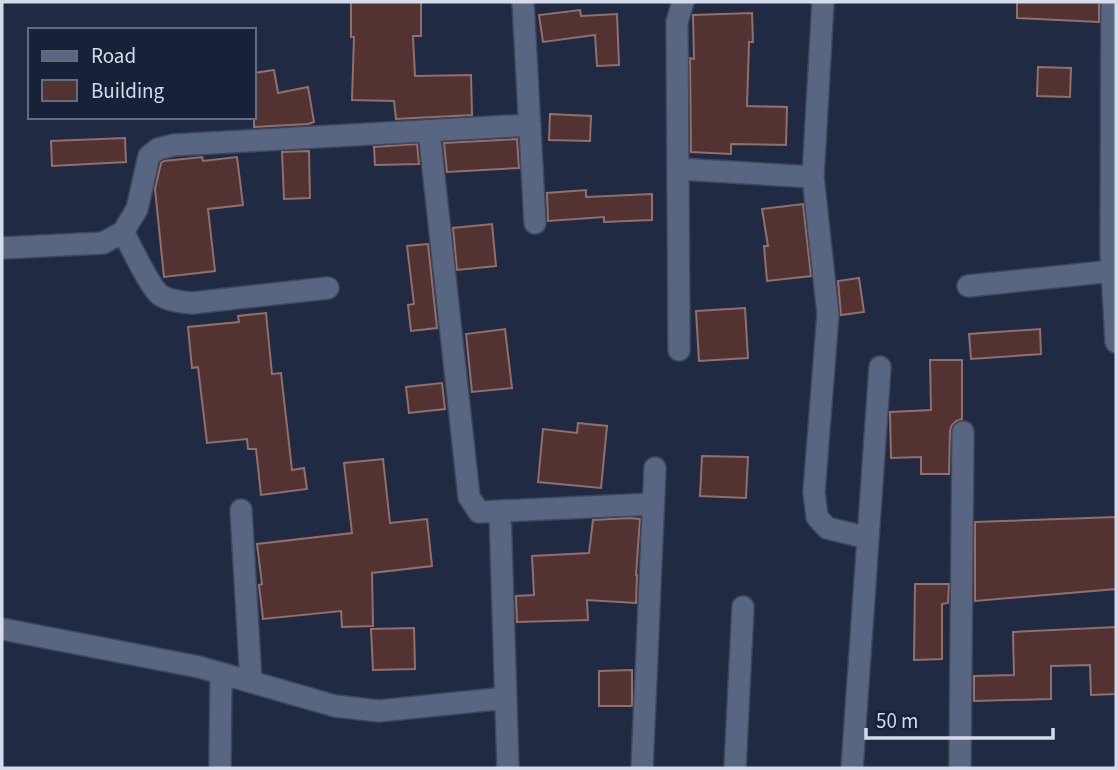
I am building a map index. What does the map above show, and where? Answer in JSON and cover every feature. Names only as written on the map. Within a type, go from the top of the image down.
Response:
[{"type":"street","points":[[523,2],[535,223]]},
{"type":"street","points":[[679,350],[677,22],[683,2]]},
{"type":"street","points":[[823,2],[813,177],[828,314],[814,492],[817,517],[827,528],[868,538]]},
{"type":"street","points":[[1112,2],[1112,271],[1116,342]]},
{"type":"street","points":[[2,248],[103,243],[123,232],[137,209],[149,156],[158,149],[174,145],[530,125]]},
{"type":"street","points":[[429,131],[469,497],[479,512],[653,504]]},
{"type":"street","points":[[679,169],[813,177]]},
{"type":"street","points":[[123,232],[160,294],[174,300],[192,303],[328,288]]},
{"type":"street","points":[[968,286],[1112,271]]},
{"type":"street","points":[[852,768],[880,367]]},
{"type":"street","points":[[960,768],[963,432]]},
{"type":"street","points":[[642,768],[655,468]]},
{"type":"street","points":[[241,510],[251,682]]},
{"type":"street","points":[[500,512],[508,768]]},
{"type":"street","points":[[734,768],[743,607]]},
{"type":"street","points":[[2,629],[199,667],[335,706],[379,711],[506,698]]},
{"type":"street","points":[[220,768],[222,674]]},
{"type":"building","points":[[351,2],[421,2],[421,36],[413,36],[415,76],[471,75],[472,115],[396,119],[394,101],[352,100],[354,37],[351,37]]},
{"type":"building","points":[[1017,2],[1099,2],[1099,22],[1017,18]]},
{"type":"building","points":[[580,10],[581,16],[617,14],[619,65],[597,66],[595,35],[543,42],[539,15]]},
{"type":"building","points":[[752,13],[753,42],[749,42],[747,106],[787,107],[786,145],[731,144],[731,154],[691,152],[690,58],[694,59],[693,15]]},
{"type":"building","points":[[1038,67],[1071,68],[1070,97],[1037,96]]},
{"type":"building","points":[[274,70],[278,93],[308,87],[314,122],[254,127],[256,73]]},
{"type":"building","points":[[550,114],[591,116],[590,141],[549,140]]},
{"type":"building","points":[[125,138],[126,162],[52,166],[51,141]]},
{"type":"building","points":[[517,139],[519,168],[447,172],[444,143]]},
{"type":"building","points":[[417,144],[419,164],[375,165],[374,147]]},
{"type":"building","points":[[309,151],[310,198],[284,199],[282,152]]},
{"type":"building","points":[[202,157],[203,161],[237,157],[243,205],[208,209],[215,271],[164,277],[155,189],[161,163]]},
{"type":"building","points":[[586,190],[586,197],[652,194],[652,220],[604,222],[604,217],[548,221],[547,193]]},
{"type":"building","points":[[803,204],[811,276],[767,281],[764,246],[768,246],[762,209]]},
{"type":"building","points":[[492,224],[496,266],[457,270],[453,228]]},
{"type":"building","points":[[428,244],[437,328],[411,331],[408,305],[414,304],[407,246]]},
{"type":"building","points":[[859,278],[864,312],[841,315],[838,281]]},
{"type":"building","points":[[745,308],[748,358],[699,361],[696,311]]},
{"type":"building","points":[[266,313],[272,374],[281,373],[292,470],[304,468],[307,489],[261,495],[256,449],[248,449],[247,439],[207,443],[198,367],[192,368],[188,327],[239,322],[238,316]]},
{"type":"building","points":[[505,329],[512,388],[472,392],[466,334]]},
{"type":"building","points":[[1040,329],[1041,354],[971,359],[969,334]]},
{"type":"building","points":[[930,360],[962,360],[962,419],[952,425],[950,431],[949,474],[921,474],[921,457],[891,458],[890,412],[931,410]]},
{"type":"building","points":[[442,383],[445,409],[409,413],[406,387]]},
{"type":"building","points":[[578,423],[607,426],[601,488],[538,482],[543,429],[577,433]]},
{"type":"building","points":[[702,456],[748,457],[746,498],[700,496]]},
{"type":"building","points":[[383,459],[390,523],[427,519],[432,566],[372,573],[373,626],[342,627],[341,611],[263,619],[257,544],[352,533],[344,463]]},
{"type":"building","points":[[1116,517],[1116,589],[975,601],[975,522]]},
{"type":"building","points":[[640,519],[636,603],[587,600],[588,620],[517,622],[516,596],[534,595],[532,556],[589,553],[593,520]]},
{"type":"building","points":[[915,584],[949,584],[948,603],[942,604],[942,659],[914,660]]},
{"type":"building","points":[[1116,627],[1116,694],[1091,695],[1090,665],[1051,666],[1051,699],[974,701],[974,676],[1014,675],[1013,632]]},
{"type":"building","points":[[414,628],[415,669],[373,670],[371,629]]},
{"type":"building","points":[[632,670],[632,706],[599,706],[599,671]]}]
